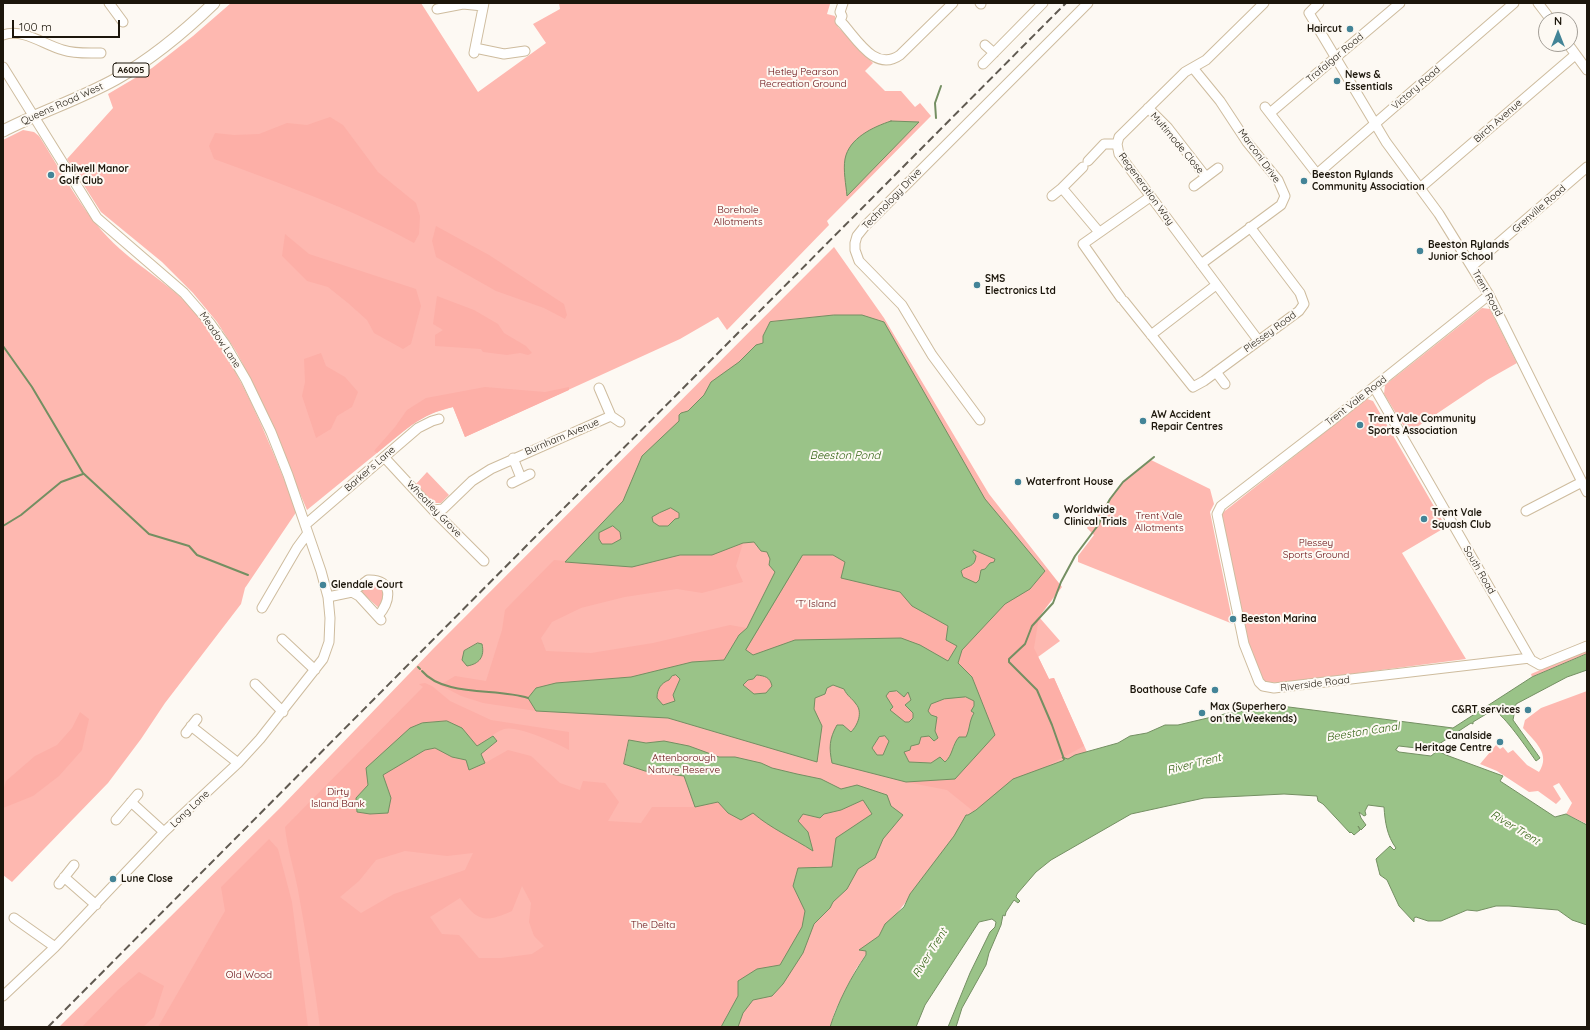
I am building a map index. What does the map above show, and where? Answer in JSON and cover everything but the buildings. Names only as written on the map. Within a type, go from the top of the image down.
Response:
[{"type":"main road","name":"Queens Road West","points":[[3,131],[99,88],[140,64],[173,41],[214,3]]},
{"type":"street","points":[[110,3],[123,22]]},
{"type":"street","points":[[843,3],[840,12],[842,16],[840,20],[872,56],[886,61],[893,60],[900,55],[953,3]]},
{"type":"street","points":[[983,64],[1043,3]]},
{"type":"street","name":"Technology Drive","points":[[980,420],[932,355],[902,305],[859,261],[855,250],[855,243],[865,226],[1088,3]]},
{"type":"street","name":"Regeneration Way","points":[[1258,340],[1118,154],[1117,144],[1119,137],[1185,72],[1206,60],[1264,3]]},
{"type":"street","name":"Trent Road","points":[[1319,3],[1309,13],[1375,123],[1420,188],[1490,295],[1587,492]]},
{"type":"street","name":"Trafalgar Road","points":[[1317,174],[1268,110],[1336,57],[1400,3]]},
{"type":"street","name":"Victory Road","points":[[1317,174],[1514,3]]},
{"type":"street","points":[[1538,3],[1544,12]]},
{"type":"street","points":[[437,9],[463,4],[483,5],[474,50],[504,54],[525,51]]},
{"type":"street","points":[[3,35],[16,33],[26,35],[64,50],[101,53]]},
{"type":"street","points":[[985,45],[994,53]]},
{"type":"street","points":[[1575,54],[1587,70]]},
{"type":"street","name":"Birch Avenue","points":[[1420,188],[1575,54]]},
{"type":"street","name":"Meadow Lane","points":[[3,67],[97,218],[184,293],[210,323],[225,344],[246,380],[271,432],[306,529],[328,597]]},
{"type":"street","name":"Marconi Drive","points":[[1193,68],[1220,101],[1247,142],[1278,180],[1285,196],[1281,205],[1201,264]]},
{"type":"street","name":"Multimode Close","points":[[1148,108],[1168,128],[1206,177]]},
{"type":"street","points":[[1052,196],[1062,188],[1104,144],[1117,144]]},
{"type":"street","name":"Grenville Road","points":[[1472,266],[1587,167]]},
{"type":"street","name":"Multimode Close","points":[[1194,186],[1218,168]]},
{"type":"street","points":[[1062,188],[1099,232]]},
{"type":"street","points":[[1150,197],[1083,244],[1123,299],[1151,335],[1216,284]]},
{"type":"street","name":"Plessey Road","points":[[1151,335],[1193,387],[1216,372],[1299,311],[1304,304],[1300,293],[1250,227]]},
{"type":"street","name":"Trent Vale Road","points":[[1220,506],[1490,295]]},
{"type":"street","points":[[1216,372],[1225,384]]},
{"type":"street","name":"South Road","points":[[1374,386],[1534,663],[1540,665],[1587,646]]},
{"type":"street","name":"Burnham Avenue","points":[[600,388],[612,416],[620,422]]},
{"type":"street","name":"Burnham Avenue","points":[[433,510],[443,509],[477,477],[513,458],[612,416]]},
{"type":"street","name":"Barker's Lane","points":[[306,529],[384,457],[418,428],[439,419]]},
{"type":"street","name":"Wheatley Grove","points":[[384,457],[433,510],[484,561]]},
{"type":"street","name":"Burnham Avenue","points":[[512,483],[526,476],[513,458]]},
{"type":"street","points":[[1526,511],[1582,482]]},
{"type":"street","name":"Riverside Road","points":[[1220,506],[1216,514],[1240,630],[1259,682],[1264,686],[1274,688],[1530,658]]},
{"type":"street","points":[[262,608],[263,596],[297,548],[306,529]]},
{"type":"street","points":[[328,597],[352,592],[368,580],[376,581],[384,586],[388,591],[388,600],[380,618],[352,592]]},
{"type":"street","name":"Long Lane","points":[[3,996],[55,947],[164,832],[238,763],[283,712],[323,659],[329,642],[330,618],[328,597]]},
{"type":"street","points":[[282,639],[315,670]]},
{"type":"street","points":[[255,684],[283,712]]},
{"type":"street","points":[[191,726],[238,763]]},
{"type":"street","points":[[116,820],[138,794]]},
{"type":"street","points":[[131,802],[164,832]]},
{"type":"street","points":[[74,866],[62,880],[96,905]]},
{"type":"street","points":[[14,918],[55,947]]},
{"type":"green space","points":[[231,3],[421,3],[478,92],[546,43],[533,24],[560,9],[559,3],[830,4],[827,14],[835,16],[838,27],[873,63],[865,71],[885,91],[901,91],[915,107],[920,103],[931,116],[827,221],[829,225],[727,330],[718,317],[680,339],[465,437],[453,407],[432,413],[415,422],[307,510],[253,384],[237,353],[217,322],[193,293],[162,262],[101,212],[67,159],[113,108],[108,94],[152,68],[193,36]]},
{"type":"green space","points":[[330,117],[343,125],[378,172],[416,203],[420,216],[419,234],[414,243],[341,208],[290,187],[214,159],[209,146],[215,133],[234,135],[259,134],[287,123],[307,125]]},
{"type":"green space","points":[[23,130],[34,132],[39,136],[76,196],[107,237],[191,307],[216,339],[243,386],[255,411],[297,511],[245,588],[241,604],[165,703],[141,739],[108,783],[12,882],[3,875],[3,140]]},
{"type":"green space","points":[[436,226],[489,255],[564,304],[567,315],[565,319],[544,308],[496,291],[436,257],[432,241]]},
{"type":"green space","points":[[285,234],[309,254],[416,289],[421,306],[411,344],[403,349],[374,333],[367,320],[328,287],[307,281],[282,256]]},
{"type":"green space","name":"Attenborough Nature Reserve","points":[[834,247],[884,318],[989,494],[1062,587],[1039,617],[1060,641],[1038,657],[1049,679],[1054,678],[1087,752],[913,893],[879,936],[856,969],[835,1011],[830,1027],[59,1027],[281,807],[432,650]]},
{"type":"green space","points":[[437,296],[474,310],[498,324],[504,333],[526,346],[532,353],[528,355],[520,353],[507,355],[483,352],[481,349],[435,346],[435,335],[443,330],[433,324]]},
{"type":"green space","points":[[1482,308],[1490,309],[1517,363],[1487,380],[1408,433],[1384,394],[1385,385]]},
{"type":"green space","points":[[321,353],[326,366],[345,377],[358,392],[352,407],[337,416],[331,429],[316,438],[302,396],[305,382],[304,359]]},
{"type":"green space","points":[[485,387],[545,392],[569,387],[569,390],[465,437],[453,407],[442,410],[431,414],[412,425],[377,453],[374,451],[395,427],[407,410],[426,398]]},
{"type":"green space","name":"Plessey Sports Ground","points":[[1367,399],[1373,401],[1446,527],[1402,553],[1466,659],[1281,683],[1266,682],[1258,671],[1244,630],[1232,577],[1221,514]]},
{"type":"green space","name":"Trent Vale Allotments","points":[[1151,460],[1210,489],[1214,504],[1210,512],[1233,624],[1078,562],[1078,556],[1094,535],[1087,528],[1123,482]]},
{"type":"green space","points":[[427,472],[449,495],[441,503],[433,503],[416,484]]},
{"type":"green space","points":[[671,508],[680,513],[680,518],[675,519],[668,526],[659,526],[653,522],[652,518]]},
{"type":"green space","points":[[613,526],[620,532],[621,539],[612,544],[602,544],[599,539],[599,533]]},
{"type":"green space","points":[[743,543],[736,566],[743,582],[702,593],[677,589],[625,597],[581,608],[552,622],[541,638],[546,651],[591,653],[653,643],[730,625],[747,628],[739,635],[724,660],[692,662],[631,677],[556,683],[536,688],[528,698],[536,711],[483,703],[461,696],[440,685],[455,676],[486,681],[502,630],[505,610],[554,560],[632,567],[680,555],[712,555]]},
{"type":"green space","points":[[974,550],[995,559],[994,562],[980,572],[976,584],[962,577],[961,571],[975,563]]},
{"type":"green space","name":"'T' Island","points":[[803,555],[833,555],[845,562],[841,577],[900,592],[912,606],[948,626],[957,646],[948,661],[920,645],[795,640],[753,655],[746,650]]},
{"type":"green space","points":[[1047,569],[1061,586],[1039,617],[1034,648],[1049,679],[1054,678],[1084,746],[1008,787],[973,811],[947,790],[906,782],[955,779],[995,735],[972,677],[957,663],[962,650],[1005,604],[1030,589]]},
{"type":"green space","points":[[370,582],[380,587],[384,592],[380,609],[359,590]]},
{"type":"green space","points":[[1587,650],[1587,654],[1532,677],[1531,674]]},
{"type":"green space","points":[[676,675],[680,679],[673,695],[676,701],[663,705],[657,698],[659,689],[672,676]]},
{"type":"green space","points":[[757,675],[765,677],[770,681],[772,686],[766,693],[754,694],[743,685]]},
{"type":"green space","name":"The Delta","points":[[425,683],[432,686],[450,701],[491,720],[569,732],[569,750],[537,735],[510,728],[497,732],[477,746],[462,728],[422,723],[366,768],[368,785],[356,798],[391,798],[383,775],[424,750],[435,748],[452,757],[466,760],[470,770],[508,750],[531,756],[560,783],[580,790],[583,781],[605,783],[619,802],[608,821],[641,823],[652,807],[695,807],[718,802],[728,813],[753,813],[774,828],[812,850],[808,832],[798,821],[803,814],[826,814],[863,800],[872,815],[836,838],[833,867],[817,866],[793,886],[802,902],[805,912],[805,919],[800,933],[780,965],[757,969],[727,1014],[721,1027],[320,1027],[313,975],[285,827],[423,687],[419,684]],"holes":[[[405,851],[447,856],[473,853],[465,870],[394,894],[361,913],[340,897],[359,881],[376,860]],[[522,886],[531,903],[529,922],[534,936],[544,946],[532,954],[501,958],[479,958],[459,935],[442,934],[430,917],[460,898],[477,916],[488,918],[503,915],[512,911]]]},
{"type":"green space","points":[[1587,691],[1587,824],[1566,814],[1572,803],[1559,783],[1553,786],[1561,799],[1556,804],[1538,791],[1529,792],[1497,771],[1480,764],[1496,745],[1500,749],[1503,747],[1508,753],[1513,750],[1527,765],[1539,772],[1543,760],[1542,754],[1540,748],[1523,728],[1525,720],[1541,708]]},
{"type":"green space","points":[[889,692],[908,692],[913,718],[909,722],[905,722],[889,710],[892,707],[886,696]]},
{"type":"green space","points":[[966,697],[974,701],[969,731],[966,738],[954,743],[951,757],[945,762],[909,762],[904,752],[910,750],[921,737],[929,736],[935,731],[937,717],[931,715],[928,711],[931,704],[944,699]]},
{"type":"green space","points":[[80,712],[89,719],[82,750],[59,776],[33,796],[3,808],[3,791],[6,781],[35,756],[57,745],[72,728]]},
{"type":"green space","points":[[885,736],[889,741],[883,755],[877,755],[872,749],[879,737]]},
{"type":"green space","name":"Old Wood","points":[[269,839],[278,849],[292,902],[308,1027],[158,1027],[225,911],[221,887]]},
{"type":"green space","points":[[139,972],[164,986],[154,1017],[143,1027],[82,1027],[118,990]]},
{"type":"water","points":[[891,121],[919,122],[847,196],[844,168],[847,152],[851,145],[863,134]]},
{"type":"water","name":"Beeston Pond","points":[[834,315],[862,315],[884,322],[985,499],[1045,571],[1030,589],[1005,604],[962,650],[958,663],[972,677],[995,735],[955,779],[906,782],[832,763],[830,744],[832,735],[837,725],[843,725],[851,732],[856,726],[859,718],[858,707],[844,689],[833,685],[827,688],[825,694],[815,698],[814,709],[822,726],[817,762],[668,718],[536,711],[528,698],[536,688],[556,683],[631,677],[692,662],[724,660],[739,635],[747,628],[775,572],[769,565],[770,559],[767,552],[761,551],[754,542],[743,543],[712,555],[680,555],[632,567],[565,562],[623,501],[642,456],[679,421],[679,415],[681,413],[688,411],[704,395],[711,382],[739,362],[756,345],[763,343],[763,336],[770,322]],"holes":[[[671,508],[679,513],[679,518],[675,519],[668,526],[659,526],[653,522],[652,517]],[[613,526],[620,532],[621,539],[612,544],[602,544],[599,539],[599,533]],[[974,550],[995,559],[994,562],[990,563],[985,569],[981,570],[979,580],[976,583],[963,577],[961,571],[974,563],[976,556],[973,552]],[[803,555],[833,555],[845,562],[841,578],[900,592],[912,606],[948,626],[946,640],[957,646],[948,661],[920,645],[901,638],[795,640],[753,655],[746,650]],[[676,675],[680,679],[673,695],[675,701],[663,705],[657,698],[658,692],[662,685],[672,676]],[[757,675],[762,676],[767,678],[772,686],[766,693],[754,694],[743,685],[748,680],[753,679]],[[897,691],[904,697],[908,692],[911,700],[905,705],[913,713],[913,718],[909,722],[905,722],[890,710],[893,707],[886,696],[889,692]],[[966,697],[974,701],[974,706],[971,711],[974,713],[966,737],[959,737],[950,756],[945,762],[940,757],[931,763],[909,762],[904,752],[910,750],[911,746],[919,744],[921,737],[929,736],[934,741],[938,738],[935,731],[937,717],[931,715],[928,711],[931,704],[944,699]],[[885,736],[889,741],[883,755],[877,755],[872,748],[879,737]]]},
{"type":"water","points":[[478,643],[482,644],[482,656],[475,664],[467,666],[462,660],[464,651]]},
{"type":"water","points":[[1587,654],[1587,670],[1567,677],[1516,704],[1513,720],[1540,758],[1536,761],[1509,725],[1498,713],[1493,710],[1436,746],[1440,752],[1446,755],[1503,776],[1500,781],[1555,817],[1566,814],[1587,825],[1587,925],[1572,920],[1558,910],[1509,906],[1496,906],[1477,911],[1467,910],[1441,921],[1428,921],[1416,917],[1414,918],[1414,922],[1399,906],[1387,880],[1380,875],[1376,859],[1390,846],[1394,850],[1396,848],[1390,839],[1387,829],[1384,807],[1368,805],[1365,811],[1366,815],[1364,816],[1359,812],[1366,825],[1361,830],[1358,826],[1360,830],[1354,835],[1351,832],[1350,833],[1323,804],[1318,801],[1317,796],[1284,794],[1204,798],[1131,814],[1051,860],[1036,872],[1017,894],[1016,897],[1020,901],[1018,903],[1014,900],[1005,916],[1003,915],[1001,925],[989,953],[986,965],[962,1008],[956,1027],[948,1027],[970,973],[990,932],[995,927],[996,922],[992,919],[979,922],[925,1005],[916,1027],[830,1027],[845,990],[866,955],[866,951],[859,950],[879,936],[885,924],[904,907],[910,894],[954,836],[966,815],[976,810],[1013,779],[1062,761],[1064,760],[1062,757],[1068,759],[1075,755],[1118,743],[1130,736],[1147,733],[1165,725],[1178,725],[1233,712],[1232,709],[1234,708],[1237,712],[1281,706],[1453,728],[1532,677]],"holes":[[[1399,746],[1434,750],[1436,752],[1431,756],[1399,752],[1396,750]]]},
{"type":"water","points":[[447,721],[462,728],[477,746],[493,736],[497,741],[481,754],[485,763],[469,770],[466,760],[452,757],[435,748],[425,750],[383,775],[391,798],[388,813],[370,814],[357,812],[356,798],[368,785],[366,768],[410,728],[422,723]]},
{"type":"water","points":[[629,740],[646,743],[664,741],[689,746],[719,757],[735,757],[761,763],[772,768],[821,779],[841,789],[857,785],[887,795],[891,806],[903,815],[883,839],[875,858],[858,869],[847,889],[833,902],[830,908],[814,924],[803,953],[783,984],[772,996],[753,1000],[743,1013],[738,1027],[721,1027],[738,996],[738,981],[757,969],[780,965],[802,927],[805,911],[793,886],[798,868],[832,867],[836,838],[872,814],[863,800],[841,810],[824,814],[820,818],[803,814],[798,821],[808,832],[813,851],[774,828],[753,813],[741,820],[728,813],[718,802],[695,807],[684,776],[645,771],[624,764]]},
{"type":"waterway","points":[[936,118],[935,103],[941,86]]},
{"type":"waterway","points":[[3,346],[32,387],[83,473],[149,534],[189,546],[197,555],[248,575]]},
{"type":"waterway","points":[[1064,759],[1052,725],[1037,690],[1009,662],[1009,659],[1025,644],[1032,626],[1053,603],[1061,582],[1075,556],[1099,524],[1110,499],[1123,482],[1154,457]]},
{"type":"waterway","points":[[3,526],[21,515],[61,482],[83,474]]},
{"type":"waterway","points":[[422,671],[443,685],[528,698]]},
{"type":"railway","points":[[48,1027],[1066,3]]},
{"type":"place","name":"Haircut","points":[[1350,29]]},
{"type":"place","name":"News & Essentials","points":[[1337,81]]},
{"type":"place","name":"Chilwell Manor Golf Club","points":[[51,175]]},
{"type":"place","name":"Beeston Rylands Community Association","points":[[1304,181]]},
{"type":"place","name":"Beeston Rylands Junior School","points":[[1420,251]]},
{"type":"place","name":"SMS Electronics Ltd","points":[[977,285]]},
{"type":"place","name":"AW Accident Repair Centres","points":[[1143,421]]},
{"type":"place","name":"Trent Vale Community Sports Association","points":[[1360,425]]},
{"type":"place","name":"Waterfront House","points":[[1018,482]]},
{"type":"place","name":"Worldwide Clinical Trials","points":[[1056,516]]},
{"type":"place","name":"Trent Vale Squash Club","points":[[1424,519]]},
{"type":"place","name":"Glendale Court","points":[[323,585]]},
{"type":"place","name":"Beeston Marina","points":[[1233,619]]},
{"type":"place","name":"Boathouse Cafe","points":[[1215,690]]},
{"type":"place","name":"C&RT services","points":[[1528,710]]},
{"type":"place","name":"Max (Superhero on the Weekends)","points":[[1202,713]]},
{"type":"place","name":"Canalside Heritage Centre","points":[[1500,742]]},
{"type":"place","name":"Lune Close","points":[[113,879]]},
{"type":"park label","name":"Hetley Pearson Recreation Ground","points":[[803,78]]},
{"type":"park label","name":"Borehole Allotments","points":[[738,216]]},
{"type":"park label","name":"Dirty Island Bank","points":[[338,798]]},
{"type":"water label","name":"Beeston Canal","points":[[1363,732]]},
{"type":"water label","name":"River Trent","points":[[1194,764]]},
{"type":"water label","name":"River Trent","points":[[1515,828]]},
{"type":"water label","name":"River Trent","points":[[930,953]]}]
